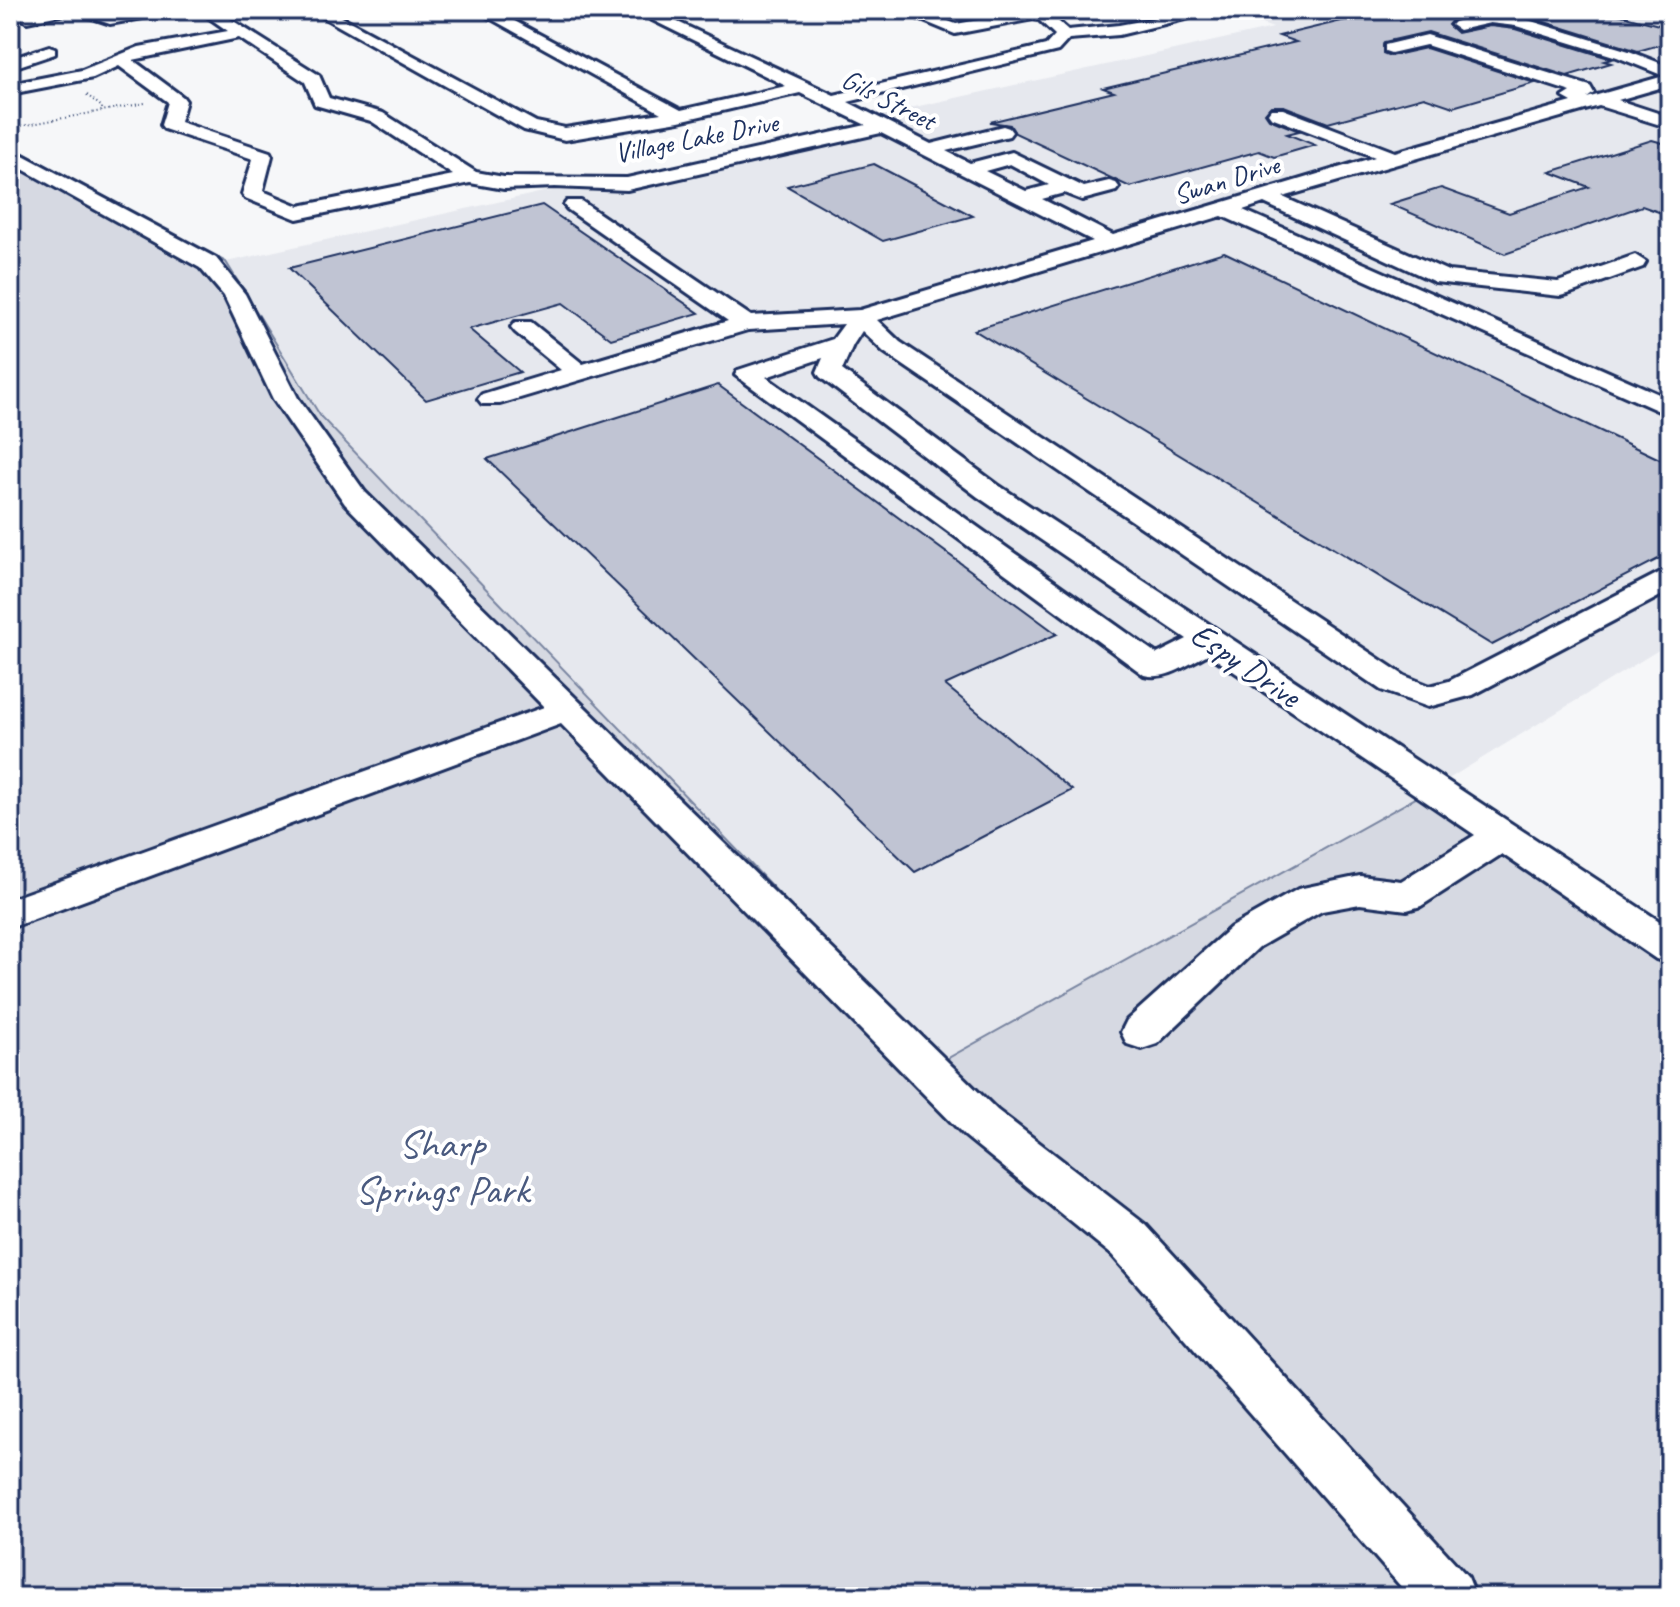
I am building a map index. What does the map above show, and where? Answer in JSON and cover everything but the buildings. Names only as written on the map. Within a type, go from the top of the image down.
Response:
[{"type":"street","points":[[27,17],[68,10]]},
{"type":"street","points":[[80,10],[110,19],[159,10]]},
{"type":"street","name":"Village Lake Drive","points":[[206,10],[313,79],[321,101],[377,117],[470,177]]},
{"type":"street","points":[[318,10],[530,126],[565,134],[679,116],[802,87]]},
{"type":"street","points":[[483,10],[679,116]]},
{"type":"street","name":"Gils Street","points":[[640,10],[832,101],[1111,242]]},
{"type":"street","points":[[905,10],[955,29],[1054,10]]},
{"type":"street","points":[[1033,14],[1044,16],[1064,35]]},
{"type":"street","points":[[832,101],[1052,48],[1064,35],[1119,30],[1184,15]]},
{"type":"street","points":[[1459,25],[1490,18],[1518,22],[1623,54],[1670,73]]},
{"type":"street","points":[[10,89],[87,74],[139,52],[241,33]]},
{"type":"street","points":[[1391,48],[1427,40],[1584,90],[1587,99]]},
{"type":"street","points":[[10,64],[49,51]]},
{"type":"street","name":"Village Lake Drive","points":[[121,59],[177,101],[170,125],[263,156],[252,194],[297,213],[470,177],[504,183],[555,181],[627,184],[883,127]]},
{"type":"street","points":[[10,72],[34,84]]},
{"type":"street","name":"Swan Drive","points":[[491,399],[746,323],[785,322],[820,315],[861,317],[1587,99],[1670,80]]},
{"type":"street","points":[[1623,93],[1657,103],[1670,99]]},
{"type":"street","points":[[1524,102],[1550,96],[1587,99],[1670,123]]},
{"type":"street","points":[[1277,113],[1394,158]]},
{"type":"street","points":[[1447,126],[1472,135]]},
{"type":"street","points":[[928,150],[1003,132]]},
{"type":"street","points":[[10,154],[208,263],[234,294],[286,399],[355,498],[981,1123],[1129,1240],[1448,1597]]},
{"type":"street","points":[[965,170],[1012,158],[1082,194],[1109,187]]},
{"type":"street","points":[[1023,198],[1066,186]]},
{"type":"street","points":[[1264,196],[1443,277],[1560,289],[1635,262]]},
{"type":"street","points":[[574,205],[746,323]]},
{"type":"street","points":[[1222,208],[1670,408]]},
{"type":"street","points":[[1210,640],[1155,668],[747,375],[835,358],[861,317],[892,347],[1393,683],[1428,697],[1461,688],[1670,579]]},
{"type":"street","points":[[523,327],[579,373]]},
{"type":"street","name":"Espy Drive","points":[[835,358],[988,491],[1670,948]]},
{"type":"street","points":[[10,914],[567,710]]},
{"type":"street","points":[[1142,1032],[1245,937],[1312,899],[1360,890],[1407,896],[1502,836]]},
{"type":"path","points":[[10,128],[150,102]]},
{"type":"shaded area","points":[[1222,10],[1670,10],[1670,643],[1432,789],[941,1062],[321,417],[226,262],[543,192],[627,184],[881,127],[865,118],[1273,28]]},
{"type":"green space","name":"Sharp Springs Park","points":[[10,146],[226,262],[321,417],[941,1062],[1432,789],[1670,949],[1670,1597],[10,1597]]}]
